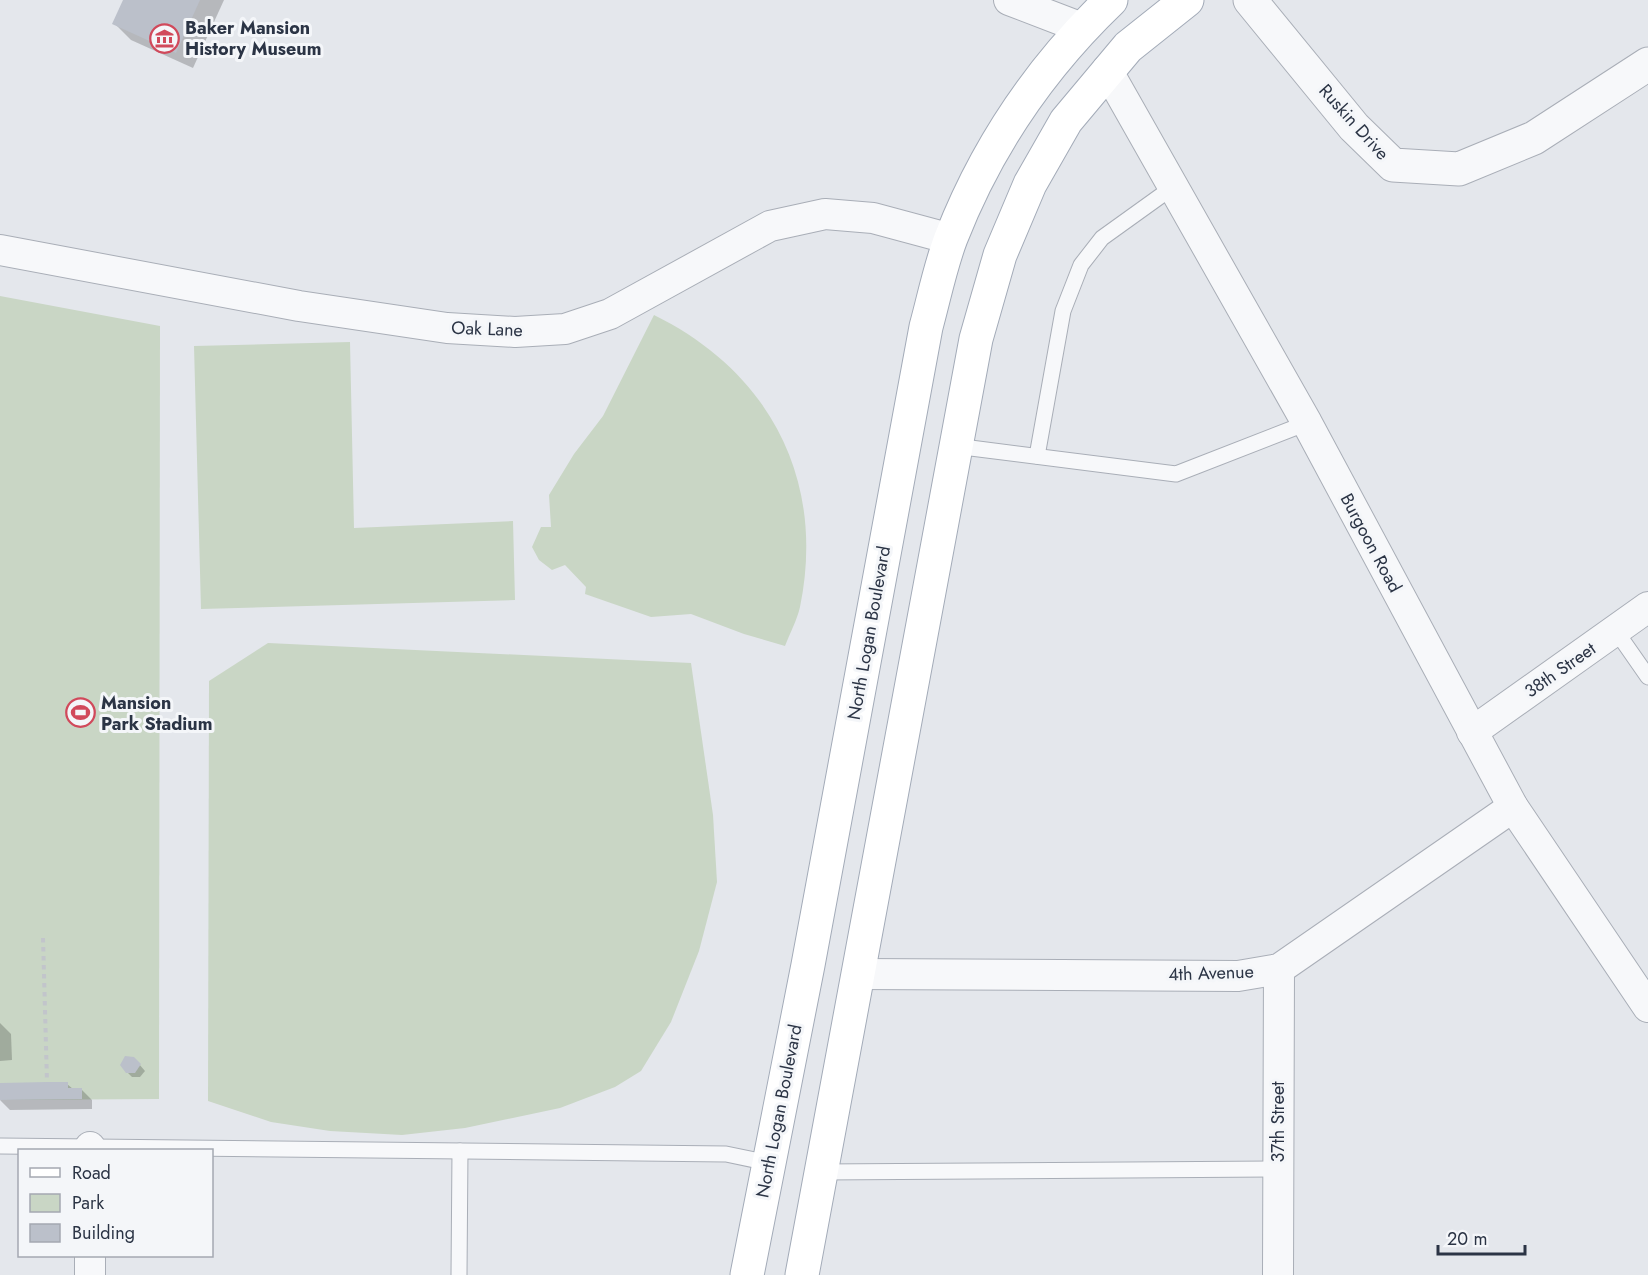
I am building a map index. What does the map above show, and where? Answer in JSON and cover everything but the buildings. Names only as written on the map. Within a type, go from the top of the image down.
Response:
[{"type":"main road","name":"North Logan Boulevard","points":[[747,1275],[810,953],[924,338],[951,239],[993,148],[1041,78],[1076,14],[1111,0]]},
{"type":"main road","points":[[802,1275],[955,446],[976,339],[1000,255],[1030,184],[1066,121],[1128,46],[1187,0]]},
{"type":"main road","points":[[1076,14],[1107,70]]},
{"type":"street","points":[[1009,0],[1076,14]]},
{"type":"street","name":"Ruskin Drive","points":[[1250,0],[1354,127],[1393,165],[1459,169],[1534,138],[1648,64]]},
{"type":"street","name":"Burgoon Road","points":[[1107,70],[1307,423],[1513,807],[1648,1007]]},
{"type":"street","name":"Oak Lane","points":[[0,250],[299,306],[447,328],[515,332],[565,329],[610,314],[770,226],[825,214],[873,218],[951,239]]},
{"type":"street","name":"38th Street","points":[[1472,732],[1648,607]]},
{"type":"street","name":"4th Avenue","points":[[858,974],[1238,976],[1279,969],[1513,807]]},
{"type":"street","name":"37th Street","points":[[1278,1275],[1279,969]]},
{"type":"street","points":[[90,1257],[90,1275]]},
{"type":"lane","points":[[1037,456],[1063,311],[1081,265],[1102,238],[1173,187]]},
{"type":"lane","points":[[955,446],[1176,474],[1307,423]]},
{"type":"lane","points":[[1616,631],[1648,677]]},
{"type":"lane","points":[[0,1146],[90,1149]]},
{"type":"lane","points":[[213,1150],[726,1154],[769,1163]]},
{"type":"lane","points":[[459,1275],[460,1151]]},
{"type":"lane","points":[[821,1173],[1278,1169]]},
{"type":"path","points":[[43,938],[47,1082]]},
{"type":"green space","name":"Mansion Park Stadium","points":[[0,296],[160,326],[159,1099],[0,1100]]},
{"type":"green space","points":[[654,315],[695,339],[729,367],[758,399],[780,435],[796,474],[804,516],[806,560],[800,607],[785,646],[744,634],[691,614],[651,617],[585,594],[586,587],[565,565],[552,570],[539,560],[532,547],[541,527],[551,527],[549,495],[574,454],[603,416]]},
{"type":"green space","points":[[350,342],[354,528],[513,521],[515,600],[201,609],[194,346]]},
{"type":"green space","points":[[268,643],[691,663],[713,815],[717,882],[699,951],[671,1022],[641,1071],[615,1087],[560,1108],[465,1128],[402,1135],[330,1131],[271,1122],[208,1101],[209,681]]},
{"type":"place","name":"Baker Mansion History Museum","points":[[164,38]]},
{"type":"place","name":"Mansion Park Stadium","points":[[80,713]]}]
